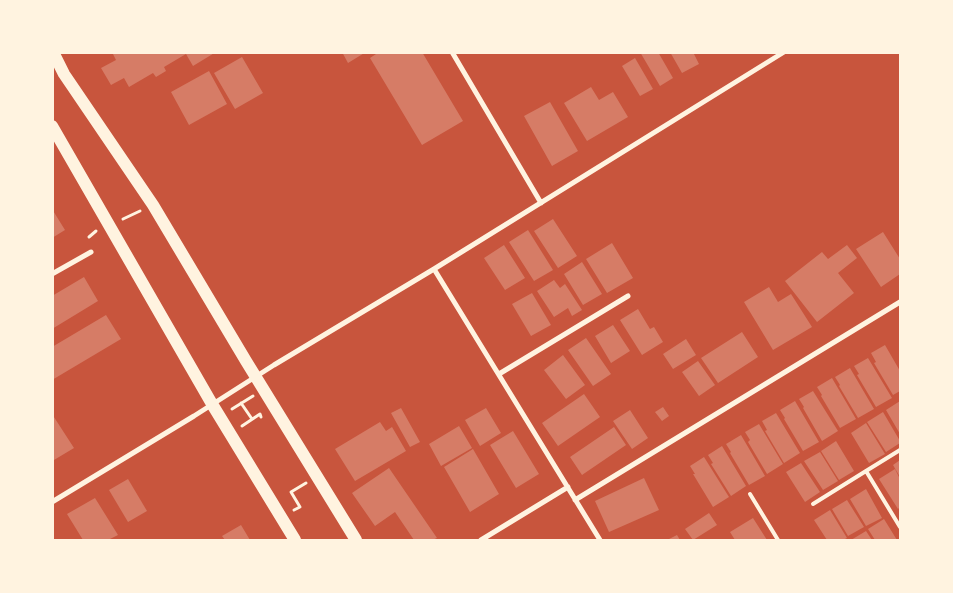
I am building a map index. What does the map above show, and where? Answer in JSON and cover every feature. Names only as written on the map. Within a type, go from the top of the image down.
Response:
[{"type":"main road","points":[[53,52],[64,74],[154,205],[356,540]]},
{"type":"main road","points":[[52,126],[212,404],[295,540]]},
{"type":"street","points":[[452,52],[541,203]]},
{"type":"street","points":[[52,502],[434,269],[784,52]]},
{"type":"street","points":[[52,274],[91,252]]},
{"type":"street","points":[[434,269],[600,540]]},
{"type":"street","points":[[499,374],[628,296]]},
{"type":"street","points":[[575,500],[900,304]]},
{"type":"street","points":[[481,540],[568,487]]},
{"type":"lane","points":[[813,504],[900,450]]},
{"type":"lane","points":[[866,471],[900,527]]},
{"type":"lane","points":[[750,494],[778,540]]},
{"type":"path","points":[[118,221],[148,208]]},
{"type":"path","points":[[89,237],[97,231]]},
{"type":"path","points":[[227,412],[255,395]]},
{"type":"path","points":[[241,403],[252,420]]},
{"type":"path","points":[[240,427],[260,414],[265,422]]},
{"type":"path","points":[[299,477],[308,493]]},
{"type":"path","points":[[291,512],[300,507],[291,492],[310,481]]},
{"type":"building","points":[[112,52],[216,52],[193,66],[186,54],[164,67],[166,71],[156,77],[153,73],[129,87],[124,78],[111,85],[101,68],[116,60]]},
{"type":"building","points":[[342,52],[366,52],[348,63]]},
{"type":"building","points":[[379,52],[422,52],[463,121],[422,145],[370,58]]},
{"type":"building","points":[[640,52],[658,52],[673,78],[660,86]]},
{"type":"building","points":[[670,52],[693,52],[699,64],[682,73]]},
{"type":"building","points":[[242,57],[263,93],[235,109],[214,73]]},
{"type":"building","points":[[635,58],[653,89],[640,96],[622,66]]},
{"type":"building","points":[[209,71],[227,104],[189,125],[171,92]]},
{"type":"building","points":[[591,87],[599,100],[613,92],[628,117],[587,141],[564,103]]},
{"type":"building","points":[[550,102],[578,151],[552,166],[524,116]]},
{"type":"building","points":[[52,209],[65,230],[52,238]]},
{"type":"building","points":[[553,219],[577,256],[558,268],[534,231]]},
{"type":"building","points":[[528,230],[553,270],[534,281],[509,242]]},
{"type":"building","points":[[883,232],[900,259],[900,274],[881,287],[856,249]]},
{"type":"building","points":[[612,243],[633,278],[607,293],[586,259]]},
{"type":"building","points":[[504,245],[525,278],[505,290],[484,258]]},
{"type":"building","points":[[847,245],[857,258],[838,273],[854,293],[817,322],[785,281],[822,252],[828,259]]},
{"type":"building","points":[[582,262],[602,294],[583,305],[564,274]]},
{"type":"building","points":[[84,277],[98,301],[52,329],[52,296]]},
{"type":"building","points":[[554,280],[560,288],[565,284],[582,310],[572,316],[568,308],[554,317],[537,291]]},
{"type":"building","points":[[769,287],[778,302],[791,294],[812,327],[773,350],[744,302]]},
{"type":"building","points":[[532,293],[551,325],[531,336],[512,304]]},
{"type":"building","points":[[638,309],[650,329],[654,327],[663,342],[642,355],[620,320]]},
{"type":"building","points":[[106,315],[121,339],[52,380],[52,347]]},
{"type":"building","points":[[613,325],[630,351],[611,363],[595,336]]},
{"type":"building","points":[[742,332],[758,357],[718,383],[701,358]]},
{"type":"building","points":[[586,338],[611,374],[593,386],[568,350]]},
{"type":"building","points":[[686,339],[696,355],[673,369],[663,354]]},
{"type":"building","points":[[885,345],[900,371],[900,391],[893,395],[874,363],[876,362],[871,353]]},
{"type":"building","points":[[563,355],[585,385],[566,399],[544,370]]},
{"type":"building","points":[[868,358],[892,398],[876,407],[857,375],[859,374],[854,366]]},
{"type":"building","points":[[698,361],[715,385],[699,396],[682,372]]},
{"type":"building","points":[[850,368],[874,409],[858,418],[835,377]]},
{"type":"building","points":[[832,378],[856,419],[840,428],[817,387]]},
{"type":"building","points":[[813,391],[838,431],[822,441],[799,399]]},
{"type":"building","points":[[584,394],[600,417],[558,446],[542,423]]},
{"type":"building","points":[[795,401],[819,442],[803,451],[780,410]]},
{"type":"building","points":[[900,401],[900,434],[886,410]]},
{"type":"building","points":[[663,407],[669,416],[662,421],[655,412]]},
{"type":"building","points":[[401,408],[420,442],[410,447],[391,413]]},
{"type":"building","points":[[486,408],[501,433],[480,446],[465,420]]},
{"type":"building","points":[[630,410],[648,438],[632,449],[613,421]]},
{"type":"building","points":[[883,412],[900,441],[900,443],[886,452],[867,422]]},
{"type":"building","points":[[776,413],[800,453],[784,463],[765,431],[767,430],[762,421]]},
{"type":"building","points":[[52,414],[74,448],[54,460],[52,458]]},
{"type":"building","points":[[380,422],[386,431],[392,427],[406,451],[355,481],[335,449]]},
{"type":"building","points":[[866,423],[885,454],[869,463],[851,433]]},
{"type":"building","points":[[759,424],[783,464],[767,474],[748,442],[750,440],[745,432]]},
{"type":"building","points":[[459,426],[472,448],[441,466],[429,444]]},
{"type":"building","points":[[614,427],[626,445],[582,475],[570,457]]},
{"type":"building","points":[[513,431],[539,474],[516,488],[490,445]]},
{"type":"building","points":[[741,435],[765,476],[749,485],[726,444]]},
{"type":"building","points":[[836,441],[854,471],[839,480],[821,451]]},
{"type":"building","points":[[722,446],[746,486],[731,496],[711,464],[713,463],[708,455]]},
{"type":"building","points":[[473,449],[499,494],[470,512],[444,467]]},
{"type":"building","points":[[820,452],[838,481],[823,490],[804,461]]},
{"type":"building","points":[[704,457],[729,497],[713,507],[690,466]]},
{"type":"building","points":[[900,460],[900,477],[893,465]]},
{"type":"building","points":[[801,463],[820,492],[805,502],[786,472]]},
{"type":"building","points":[[389,468],[437,538],[432,540],[414,540],[395,512],[375,526],[352,493]]},
{"type":"building","points":[[895,469],[900,479],[900,507],[898,509],[879,479]]},
{"type":"building","points":[[644,478],[659,510],[609,532],[595,501]]},
{"type":"building","points":[[128,479],[147,511],[128,522],[109,490]]},
{"type":"building","points":[[866,489],[882,518],[866,526],[850,499]]},
{"type":"building","points":[[95,498],[118,535],[108,540],[83,540],[67,514]]},
{"type":"building","points":[[847,500],[864,527],[848,536],[832,509]]},
{"type":"building","points":[[830,510],[847,538],[843,540],[827,540],[814,520]]},
{"type":"building","points":[[709,513],[717,525],[693,540],[685,529]]},
{"type":"building","points":[[753,518],[767,540],[735,540],[730,532]]},
{"type":"building","points":[[884,519],[897,540],[875,540],[868,529]]},
{"type":"building","points":[[241,525],[250,540],[225,540],[222,536]]},
{"type":"building","points":[[866,531],[872,540],[851,540]]},
{"type":"building","points":[[677,535],[680,540],[667,540]]}]
